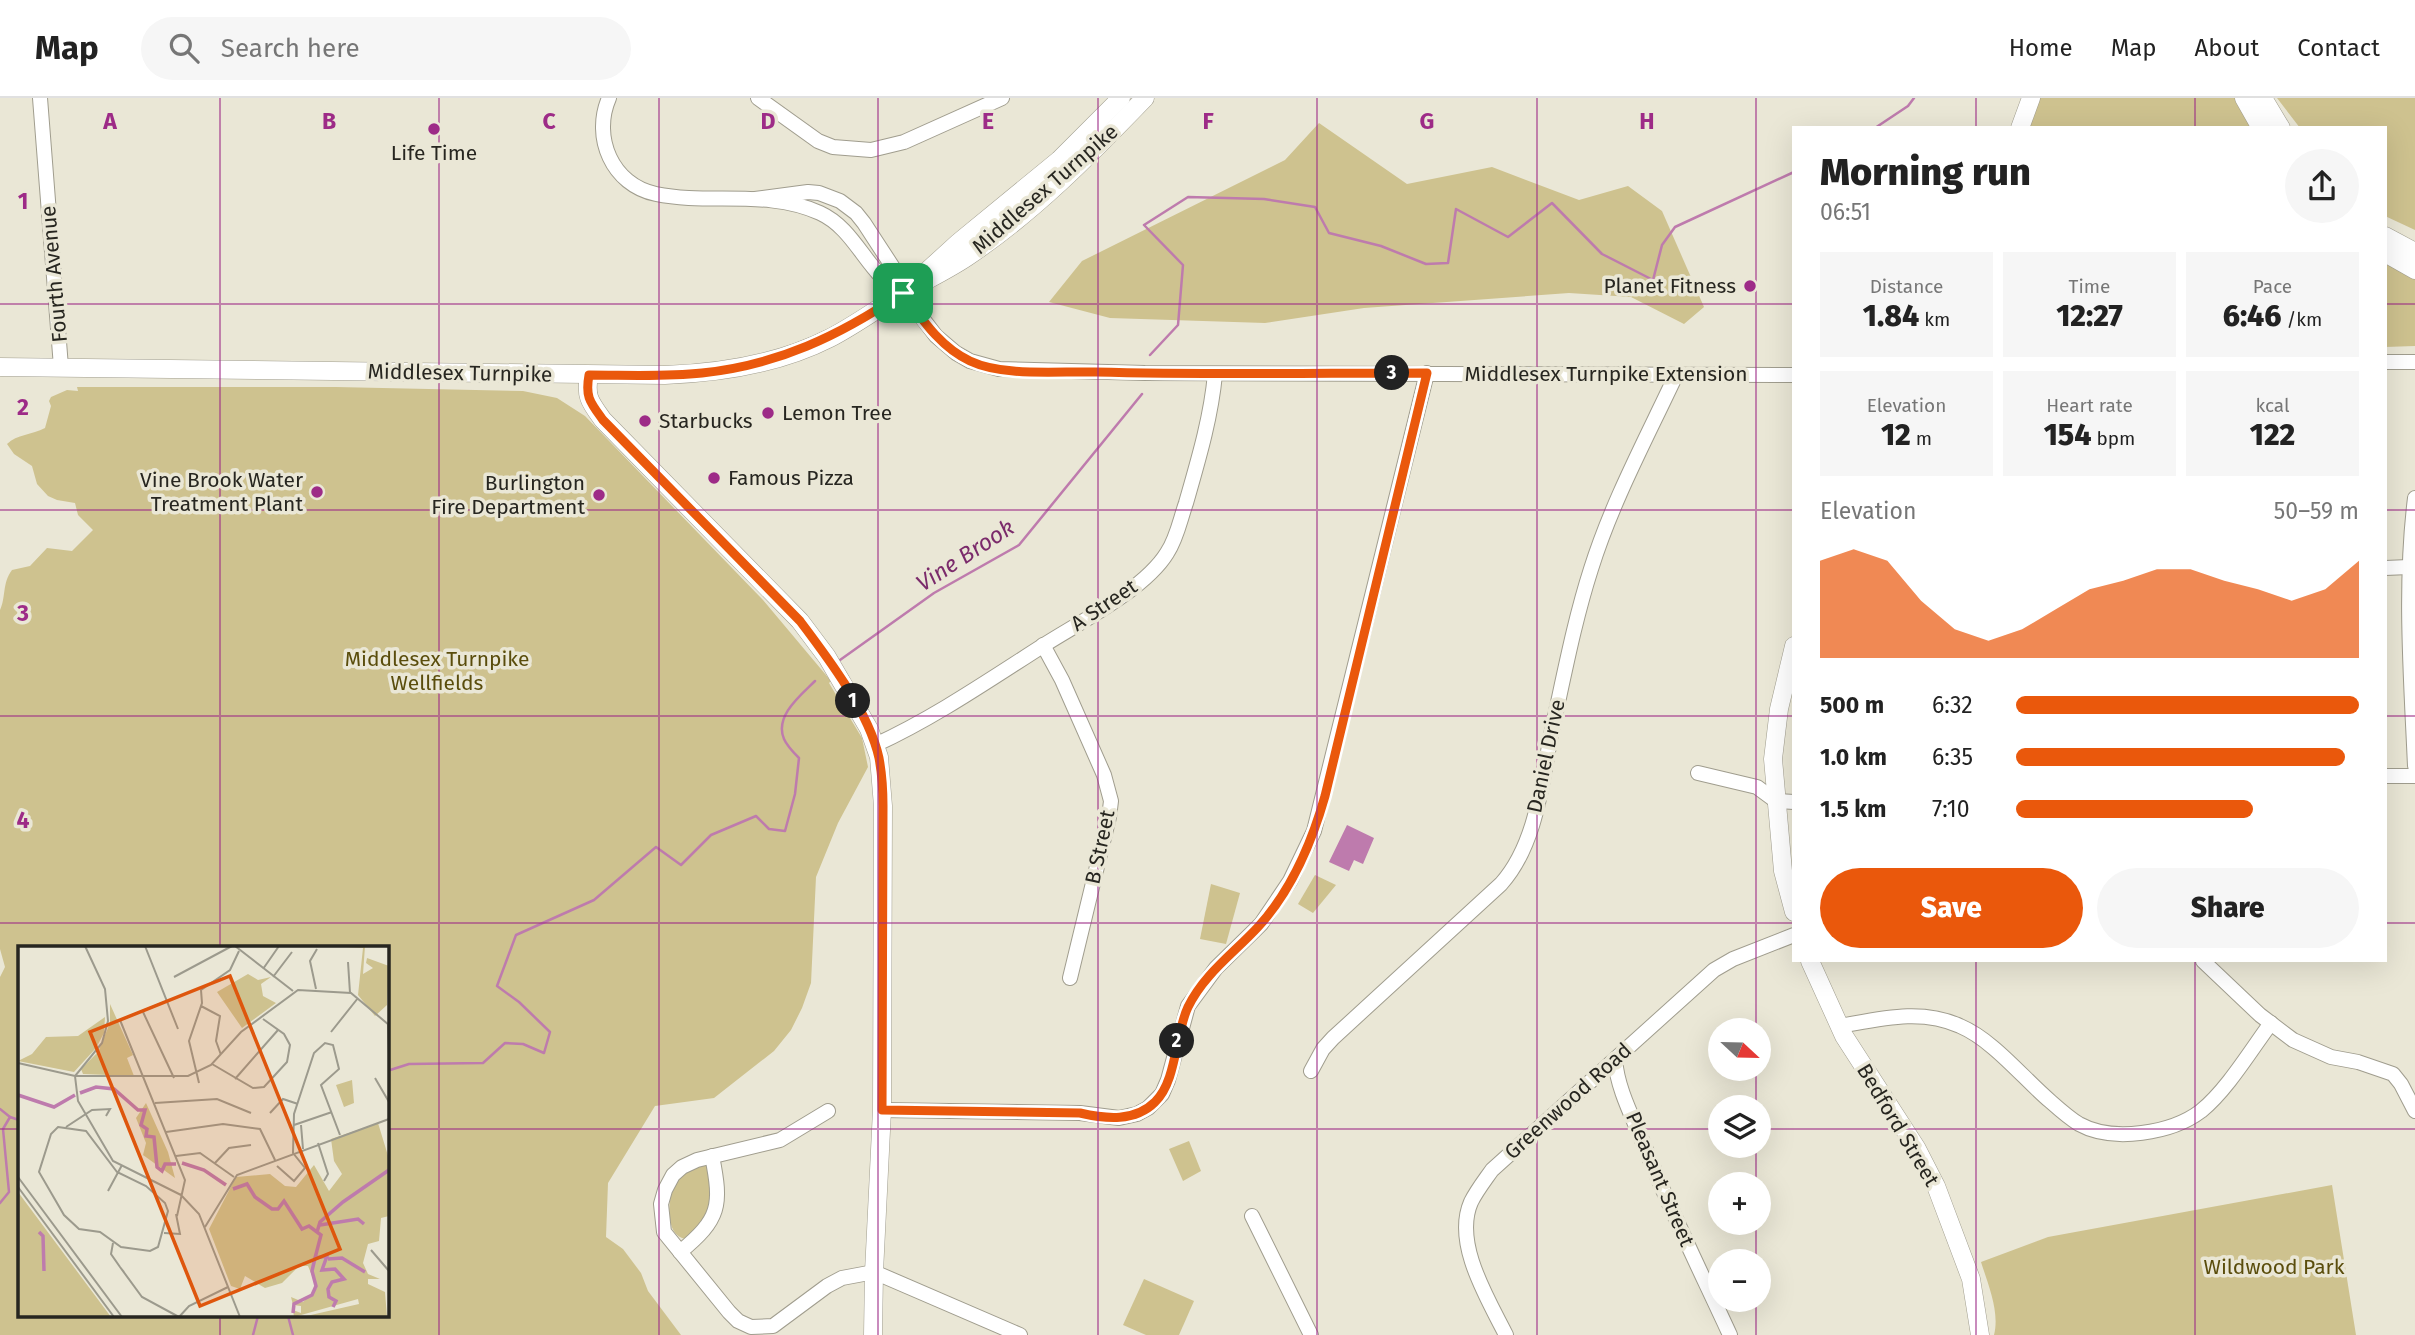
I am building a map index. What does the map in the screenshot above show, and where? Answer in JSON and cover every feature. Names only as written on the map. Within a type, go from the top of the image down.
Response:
[{"type":"main road","name":"Middlesex Turnpike","points":[[903,293],[959,242],[1059,160],[1121,98]]},
{"type":"main road","name":"Middlesex Turnpike","points":[[0,367],[589,375],[701,373],[755,364],[827,339],[969,256],[1071,172],[1145,98]]},
{"type":"main road","points":[[2021,126],[2031,98]]},
{"type":"main road","points":[[2244,98],[2260,126]]},
{"type":"main road","points":[[2263,98],[2280,126]]},
{"type":"main road","points":[[2387,237],[2415,252]]},
{"type":"main road","points":[[2387,254],[2415,270]]},
{"type":"main road","points":[[589,375],[587,390],[590,402],[603,420],[800,621],[839,677],[875,745],[882,781],[883,806],[882,1110],[873,1335]]},
{"type":"main road","points":[[1792,654],[1779,709],[1773,759],[1785,801],[1783,871],[1792,905]]},
{"type":"main road","name":"Bedford Street","points":[[1810,962],[1855,1054],[1928,1170],[1952,1226],[1970,1279],[1980,1335]]},
{"type":"street","name":"Fourth Avenue","points":[[40,98],[61,367]]},
{"type":"street","name":"Middlesex Turnpike Extension","points":[[609,98],[604,113],[602,137],[611,161],[630,181],[653,193],[667,195],[755,199],[799,205],[832,220],[852,238],[883,279],[903,293],[929,328],[946,345],[970,361],[984,366],[1018,370],[1215,374],[1792,375]]},
{"type":"street","points":[[758,98],[818,141],[833,147],[872,150],[904,142],[1002,98]]},
{"type":"street","points":[[2387,362],[2415,362]]},
{"type":"street","points":[[882,1110],[1080,1113],[1119,1118],[1148,1108],[1162,1094],[1188,1006],[1216,968],[1261,924],[1290,881],[1314,831],[1427,373]]},
{"type":"street","name":"A Street","points":[[875,745],[925,720],[1134,587],[1150,573],[1167,554],[1176,534],[1208,417],[1215,374]]},
{"type":"street","name":"Daniel Drive","points":[[1311,1071],[1323,1049],[1333,1038],[1501,884],[1519,858],[1539,793],[1574,626],[1597,550],[1617,500],[1676,375]]},
{"type":"street","points":[[2415,498],[2409,567],[2415,766]]},
{"type":"street","points":[[2387,568],[2409,567]]},
{"type":"street","name":"B Street","points":[[1044,645],[1104,775],[1111,801],[1070,978]]},
{"type":"street","points":[[1698,773],[1756,788],[1785,801]]},
{"type":"street","points":[[2387,776],[2415,776]]},
{"type":"street","name":"Greenwood Road","points":[[1506,1335],[1469,1253],[1466,1230],[1470,1204],[1492,1170],[1713,971],[1732,959],[1792,936]]},
{"type":"street","points":[[2204,962],[2271,1023],[2304,1046],[2331,1057],[2358,1062],[2393,1074],[2415,1111]]},
{"type":"street","points":[[1840,1026],[1912,1015],[1943,1019],[1975,1034],[2051,1102],[2080,1124],[2103,1131],[2138,1133],[2174,1125],[2202,1110],[2223,1088],[2271,1023]]},
{"type":"street","name":"Pleasant Street","points":[[1615,1059],[1622,1089],[1651,1163],[1730,1335]]},
{"type":"street","points":[[828,1111],[780,1140],[712,1156],[682,1167],[673,1175],[665,1190],[661,1204],[664,1233],[729,1312],[738,1321],[751,1327],[773,1326],[827,1286],[842,1278],[874,1272],[1020,1335]]},
{"type":"street","points":[[680,1252],[705,1229],[717,1205],[719,1188],[712,1156]]},
{"type":"street","points":[[1252,1216],[1311,1335]]},
{"type":"green space","points":[[2031,98],[2244,98],[2260,126],[2021,126]]},
{"type":"green space","points":[[2277,98],[2415,98],[2415,230],[2387,217],[2387,126],[2298,126]]},
{"type":"green space","points":[[1319,123],[1407,184],[1492,167],[1579,200],[1628,186],[1662,211],[1704,307],[1684,324],[1631,297],[1569,293],[1364,308],[1265,323],[1110,318],[1049,302],[1082,261],[1285,160]]},
{"type":"green space","points":[[2387,254],[2415,270],[2415,346],[2387,347]]},
{"type":"green space","name":"Middlesex Turnpike Wellfields","points":[[77,387],[336,387],[523,391],[557,398],[585,416],[763,600],[831,681],[829,683],[862,738],[868,767],[838,823],[816,877],[811,983],[802,1008],[791,1030],[774,1051],[714,1098],[655,1106],[608,1183],[606,1237],[623,1249],[641,1273],[648,1291],[681,1335],[0,1335],[0,977],[5,967],[0,949],[0,610],[12,570],[30,566],[47,548],[72,551],[93,530],[78,515],[75,503],[48,496],[37,484],[32,466],[14,454],[7,444],[15,438],[45,428],[51,397],[67,390],[78,391]]},
{"type":"green space","points":[[1315,875],[1336,885],[1313,913],[1298,904]]},
{"type":"green space","points":[[1211,884],[1240,893],[1226,944],[1200,939]]},
{"type":"green space","points":[[1189,1141],[1201,1171],[1183,1181],[1169,1149]]},
{"type":"green space","points":[[699,1164],[710,1165],[713,1210],[686,1239],[674,1231],[671,1223],[671,1195],[678,1177]]},
{"type":"green space","name":"Wildwood Park","points":[[2332,1185],[2356,1335],[1994,1335],[1994,1308],[1981,1262],[2048,1237]]},
{"type":"green space","points":[[1144,1279],[1194,1301],[1179,1335],[1146,1335],[1123,1325]]},
{"type":"shaded area","points":[[1347,825],[1374,838],[1363,864],[1354,860],[1349,871],[1329,862]]},
{"type":"waterway","name":"Vine Brook","points":[[1878,126],[1908,106],[1914,98]]},
{"type":"waterway","name":"Vine Brook","points":[[1150,355],[1178,325],[1183,265],[1144,225],[1188,197],[1264,199],[1315,207],[1329,233],[1381,246],[1426,264],[1448,263],[1456,209],[1508,237],[1552,203],[1602,254],[1653,280],[1662,245],[1675,227],[1792,173]]},
{"type":"waterway","name":"Vine Brook","points":[[840,660],[934,593],[1019,545],[1142,394]]},
{"type":"waterway","name":"Vine Brook","points":[[388,1071],[409,1064],[483,1063],[505,1043],[523,1044],[544,1053],[550,1032],[519,1002],[497,986],[516,935],[594,900],[656,847],[681,865],[711,835],[756,816],[769,829],[785,831],[795,794],[799,758],[784,739],[783,722],[796,699],[815,681]]},
{"type":"waterway","points":[[0,1109],[10,1117]]},
{"type":"waterway","name":"Vine Brook","points":[[0,1203],[9,1192],[3,1129],[10,1117],[18,1120]]},
{"type":"waterway","points":[[253,1335],[257,1318]]},
{"type":"waterway","points":[[289,1318],[293,1335]]},
{"type":"place","name":"Life Time","points":[[434,129]]},
{"type":"place","name":"Planet Fitness","points":[[1750,286]]},
{"type":"place","name":"Lemon Tree","points":[[768,413]]},
{"type":"place","name":"Starbucks","points":[[645,421]]},
{"type":"place","name":"Famous Pizza","points":[[714,478]]},
{"type":"place","name":"Vine Brook Water Treatment Plant","points":[[317,492]]},
{"type":"place","name":"Burlington Fire Department","points":[[599,495]]},
{"type":"route","points":[[903,293],[936,336],[956,353],[970,361],[999,369],[1146,373],[1427,373],[1325,796],[1309,844],[1290,881],[1261,924],[1200,987],[1188,1006],[1162,1094],[1157,1101],[1137,1114],[1119,1118],[1080,1113],[882,1110],[883,806],[878,757],[869,730],[827,657],[800,621],[685,506],[603,420],[590,402],[587,390],[589,375],[665,375],[740,368],[827,339],[903,293]]}]
